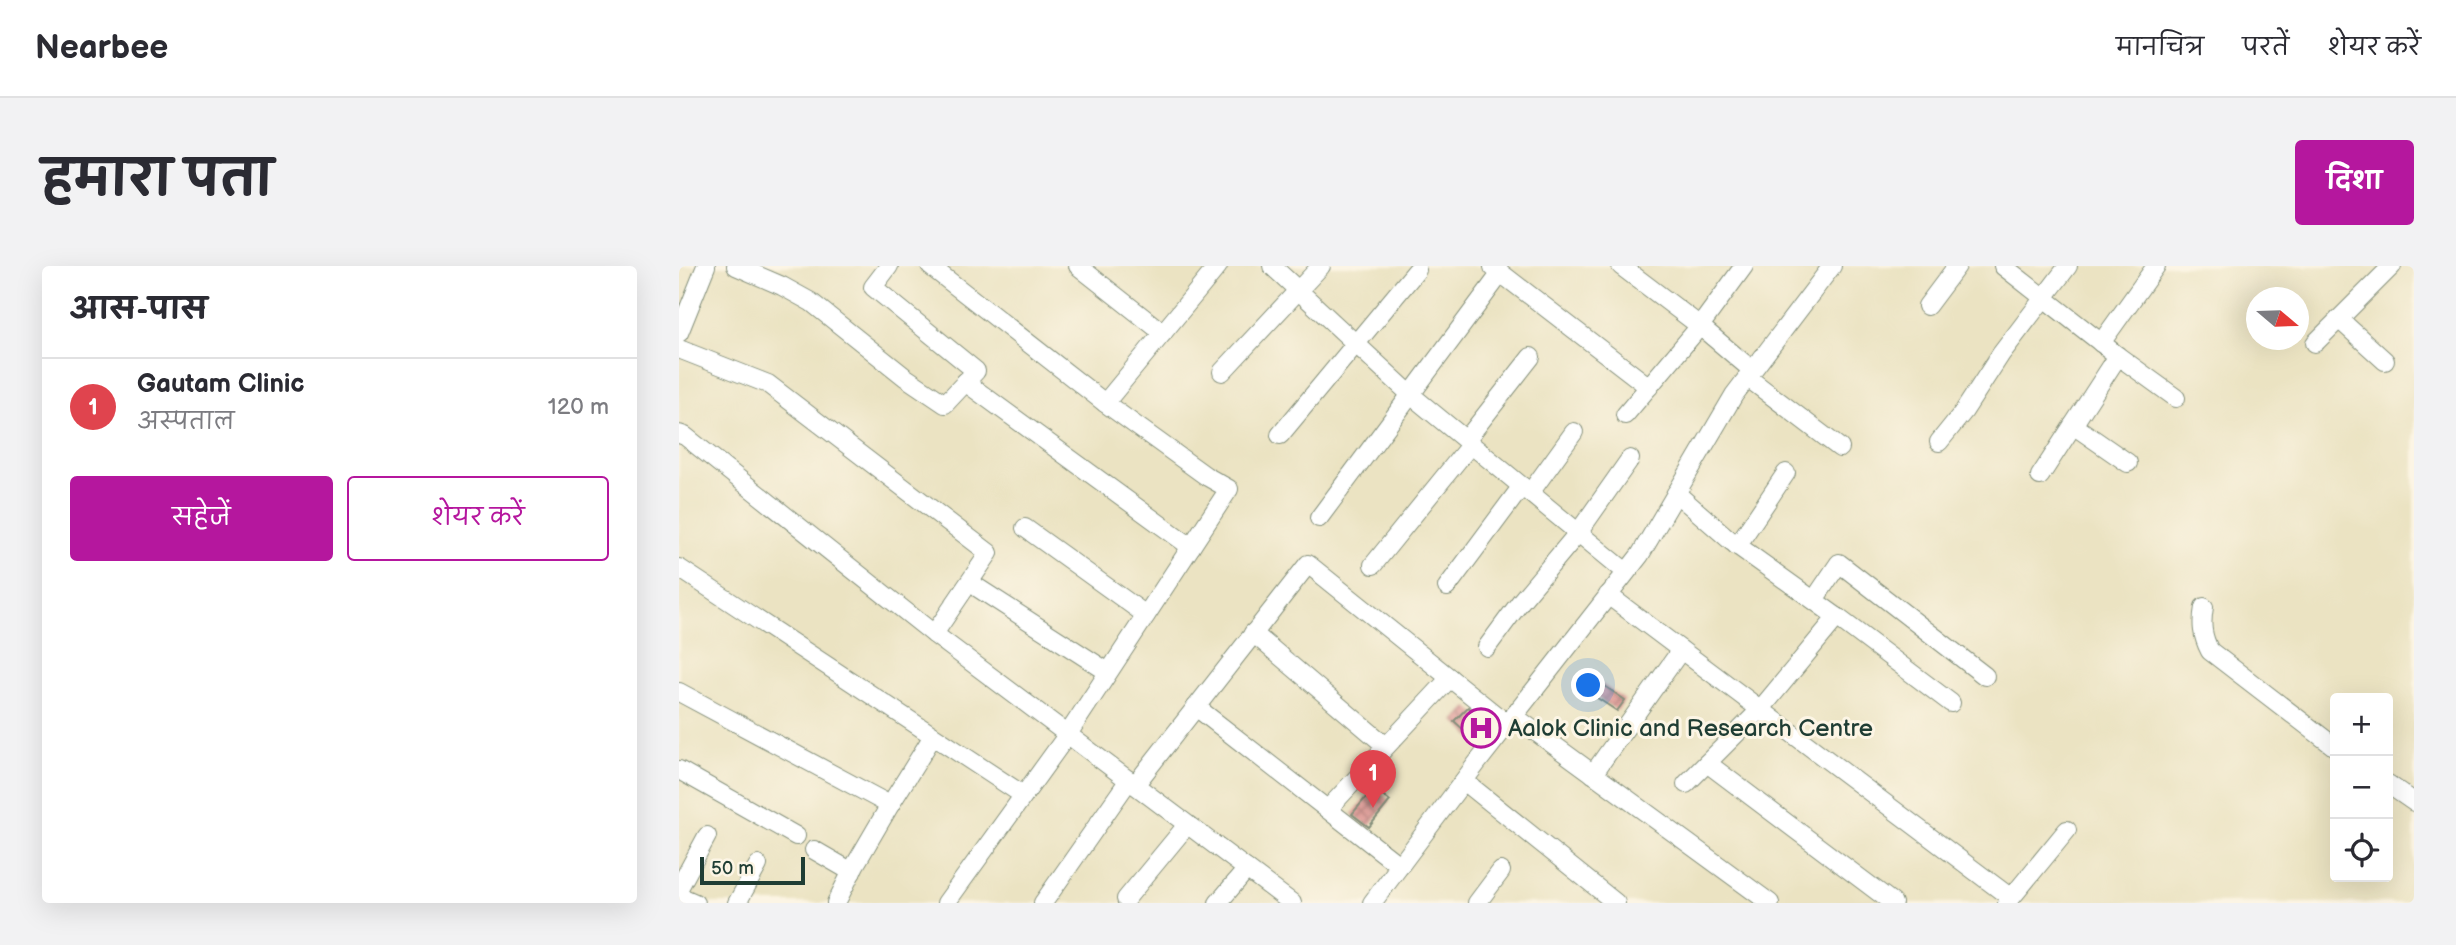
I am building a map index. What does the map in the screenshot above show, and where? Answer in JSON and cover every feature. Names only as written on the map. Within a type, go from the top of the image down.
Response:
[{"type":"street","points":[[679,333],[706,266]]},
{"type":"street","points":[[736,266],[811,302],[905,377],[945,404],[976,371],[873,287],[889,266]]},
{"type":"street","points":[[930,266],[1105,403],[1206,476],[1230,489],[1067,734],[946,903]]},
{"type":"street","points":[[1078,266],[1163,333]]},
{"type":"street","points":[[1105,403],[1218,266]]},
{"type":"street","points":[[1272,266],[1411,395],[1626,572]]},
{"type":"street","points":[[1223,372],[1321,266]]},
{"type":"street","points":[[1621,266],[1700,326],[1750,374],[1840,448]]},
{"type":"street","points":[[1625,415],[1700,326],[1744,266]]},
{"type":"street","points":[[1372,903],[1640,555],[1734,395],[1832,266]]},
{"type":"street","points":[[1927,306],[1957,266]]},
{"type":"street","points":[[2003,266],[2176,398]]},
{"type":"street","points":[[1939,442],[2068,266]]},
{"type":"street","points":[[2101,343],[2156,266]]},
{"type":"street","points":[[2315,343],[2392,266]]},
{"type":"street","points":[[1280,435],[1417,270]]},
{"type":"street","points":[[1319,518],[1411,395],[1496,270],[1649,387]]},
{"type":"street","points":[[2339,319],[2385,361]]},
{"type":"street","points":[[679,349],[768,384],[989,553],[934,634]]},
{"type":"street","points":[[2040,476],[2118,356]]},
{"type":"street","points":[[1373,565],[1531,357]]},
{"type":"street","points":[[965,382],[1191,547]]},
{"type":"street","points":[[2073,425],[2128,463]]},
{"type":"street","points":[[1447,587],[1574,432]]},
{"type":"street","points":[[679,434],[685,436],[934,634],[1292,903]]},
{"type":"street","points":[[1487,647],[1521,601],[1579,533],[1630,459]]},
{"type":"street","points":[[1737,546],[1787,472]]},
{"type":"street","points":[[1676,493],[1737,546],[1951,703]]},
{"type":"street","points":[[1025,528],[1146,615]]},
{"type":"street","points":[[1814,600],[1839,563],[1985,676]]},
{"type":"street","points":[[1043,903],[1132,783],[1196,707],[1308,564],[1450,678],[1593,774],[1770,903]]},
{"type":"street","points":[[679,568],[1023,795]]},
{"type":"street","points":[[978,588],[1108,673]]},
{"type":"street","points":[[1608,595],[2009,901],[2067,830]]},
{"type":"street","points":[[2204,607],[2201,624],[2204,641],[2210,651],[2330,743]]},
{"type":"street","points":[[1686,784],[1760,710],[1837,617]]},
{"type":"street","points":[[1253,633],[1386,747]]},
{"type":"street","points":[[1593,774],[1681,650]]},
{"type":"street","points":[[1328,809],[1450,678]]},
{"type":"street","points":[[679,692],[890,805]]},
{"type":"street","points":[[1196,707],[1400,866]]},
{"type":"street","points":[[836,903],[890,805],[933,736]]},
{"type":"street","points":[[1707,763],[1893,903]]},
{"type":"street","points":[[679,770],[796,836]]},
{"type":"street","points":[[1464,781],[1616,903]]},
{"type":"street","points":[[2393,787],[2414,802]]},
{"type":"street","points":[[1126,899],[1188,825]]},
{"type":"street","points":[[679,887],[706,836]]},
{"type":"street","points":[[814,850],[852,872]]},
{"type":"street","points":[[737,903],[758,865]]},
{"type":"street","points":[[1218,903],[1247,869]]},
{"type":"street","points":[[1477,903],[1501,871]]},
{"type":"street","points":[[679,895],[695,903]]},
{"type":"building","points":[[1590,676],[1625,700],[1617,711],[1582,688]]},
{"type":"building","points":[[1468,707],[1491,726],[1478,743],[1454,721]]},
{"type":"building","points":[[1374,788],[1390,801],[1369,827],[1352,814]]},
{"type":"place","name":"Aalok Clinic and Research Centre","points":[[1481,728]]},
{"type":"place","name":"Gautam Clinic","points":[[1373,808]]}]
